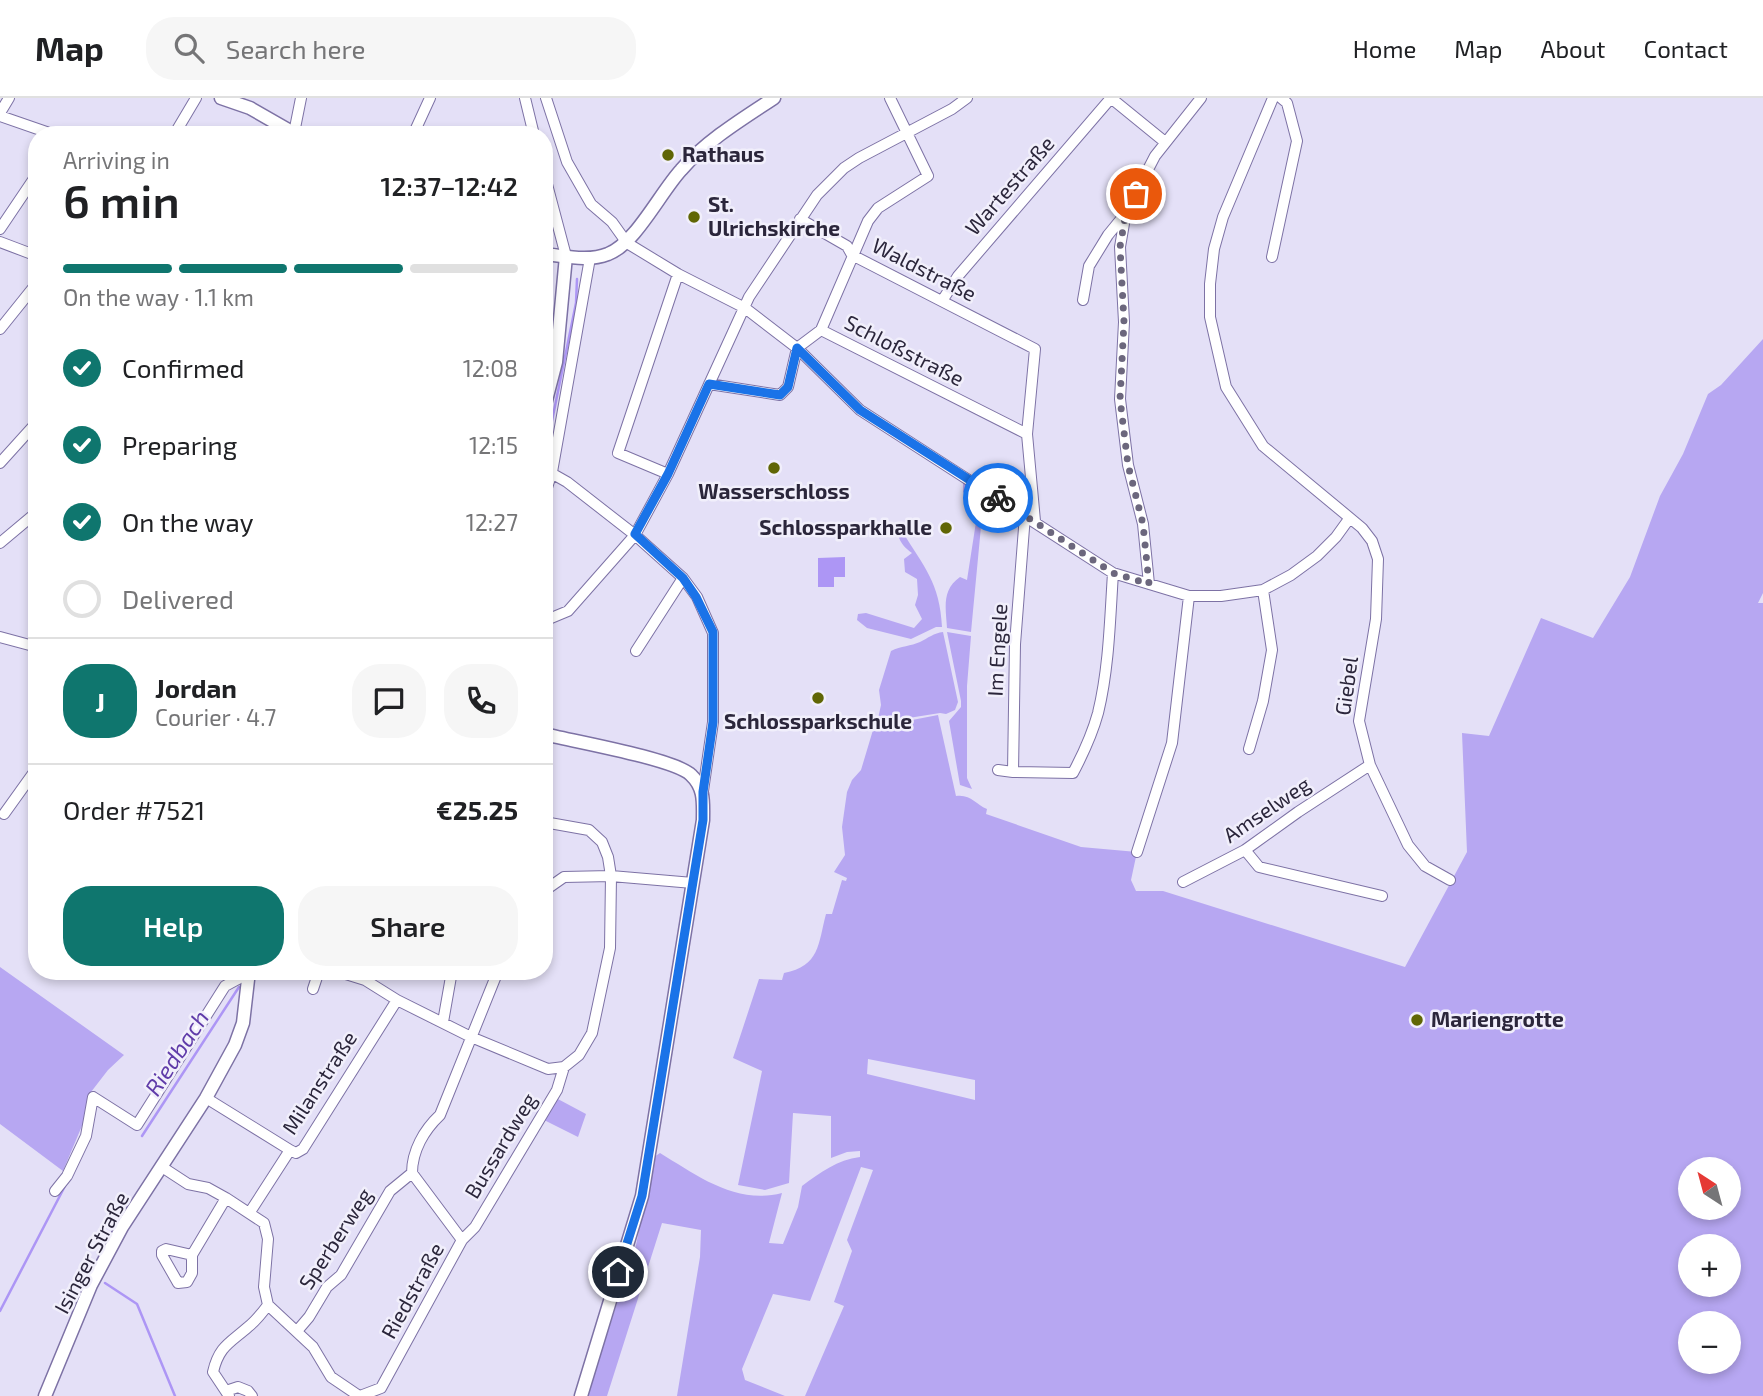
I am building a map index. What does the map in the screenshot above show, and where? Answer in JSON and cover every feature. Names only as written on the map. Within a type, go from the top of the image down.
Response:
[{"type":"street","points":[[9,98],[0,114],[31,126]]},
{"type":"street","points":[[179,126],[196,98]]},
{"type":"street","points":[[220,98],[250,108],[281,126]]},
{"type":"street","points":[[296,126],[301,98]]},
{"type":"street","points":[[418,126],[430,98]]},
{"type":"street","points":[[525,98],[532,126]]},
{"type":"street","points":[[546,98],[568,162],[591,204],[612,222],[627,243],[678,274],[745,308],[797,348],[860,410],[1113,573],[1189,596],[1221,596],[1263,590],[1291,575],[1317,556],[1349,519]]},
{"type":"street","points":[[553,255],[590,258],[609,254],[627,243],[680,170],[696,154],[774,98]]},
{"type":"street","points":[[821,330],[867,220],[878,208],[928,176],[890,98]]},
{"type":"street","points":[[553,617],[569,611],[635,534],[668,474],[749,297],[817,195],[844,168],[907,131],[952,109],[967,98]]},
{"type":"street","name":"Wartestraße","points":[[942,301],[958,276],[1111,98],[1165,142]]},
{"type":"street","points":[[1083,300],[1089,266],[1126,212],[1155,156],[1201,98]]},
{"type":"street","name":"Giebel","points":[[1273,98],[1223,217],[1214,249],[1210,317],[1226,387],[1263,446],[1362,528],[1372,541],[1378,559],[1376,619],[1359,721],[1370,765],[1408,845],[1425,866],[1450,880]]},
{"type":"street","points":[[1272,257],[1297,141],[1287,103],[1282,98]]},
{"type":"street","points":[[0,229],[28,187]]},
{"type":"street","points":[[553,207],[566,256],[553,374]]},
{"type":"street","points":[[1126,212],[1120,247],[1124,322],[1120,399],[1128,465],[1143,524],[1149,584]]},
{"type":"street","name":"Waldstraße","points":[[800,219],[847,246],[852,255],[1035,349]]},
{"type":"street","points":[[0,242],[28,253]]},
{"type":"street","points":[[553,446],[590,258]]},
{"type":"street","points":[[668,474],[618,453],[678,274]]},
{"type":"street","points":[[0,329],[28,293]]},
{"type":"street","name":"Schloßstraße","points":[[797,348],[821,330],[1027,433]]},
{"type":"street","points":[[709,384],[780,395],[788,387],[797,348]]},
{"type":"street","name":"Im Engele","points":[[1013,772],[1016,643],[1030,518],[1027,433],[1035,349]]},
{"type":"street","points":[[0,463],[28,432]]},
{"type":"street","points":[[553,475],[635,534],[683,578],[696,597],[713,632],[713,722],[703,792],[703,820],[642,1196],[580,1396]]},
{"type":"street","points":[[0,543],[28,520]]},
{"type":"street","points":[[998,771],[1073,773],[1088,743],[1098,712],[1108,646],[1113,573]]},
{"type":"street","points":[[636,651],[683,578]]},
{"type":"street","points":[[1249,748],[1263,701],[1272,650],[1263,590]]},
{"type":"street","points":[[1137,852],[1172,743],[1189,596]]},
{"type":"street","points":[[0,637],[28,645]]},
{"type":"street","points":[[553,736],[664,762],[690,773],[703,792]]},
{"type":"street","name":"Amselweg","points":[[1184,882],[1245,850],[1370,765]]},
{"type":"street","points":[[4,814],[28,781]]},
{"type":"street","points":[[370,980],[397,1000],[471,1037],[548,1069],[564,1067],[579,1055],[592,1033],[610,947],[611,876],[602,842],[589,830],[553,824]]},
{"type":"street","points":[[1245,850],[1259,867],[1382,895]]},
{"type":"street","points":[[553,885],[564,877],[611,876],[692,883]]},
{"type":"street","points":[[55,1191],[67,1176],[86,1136],[93,1097],[137,1125],[225,986],[235,980]]},
{"type":"street","name":"Isinger Straße","points":[[44,1396],[92,1285],[122,1227],[225,1067],[243,1023],[248,980]]},
{"type":"street","points":[[313,989],[316,980]]},
{"type":"street","points":[[443,1022],[451,980]]},
{"type":"street","points":[[412,1173],[412,1161],[426,1127],[440,1115],[494,980]]},
{"type":"street","name":"Milanstraße","points":[[250,1212],[290,1150],[296,1153],[303,1149],[397,1000]]},
{"type":"street","name":"Bussardweg","points":[[463,1240],[475,1227],[558,1090],[564,1067]]},
{"type":"street","points":[[206,1098],[290,1150]]},
{"type":"street","points":[[162,1167],[188,1184],[208,1188],[264,1223],[268,1239],[264,1287],[268,1305],[251,1325],[225,1345],[217,1357],[213,1372],[227,1394],[238,1387],[248,1391],[251,1396]]},
{"type":"street","name":"Riedstraße","points":[[268,1305],[313,1347],[331,1377],[360,1396],[381,1388],[463,1240],[412,1173]]},
{"type":"street","name":"Sperberweg","points":[[297,1331],[327,1287],[341,1275],[390,1191],[412,1173]]},
{"type":"street","points":[[192,1255],[226,1198]]},
{"type":"shaded area","points":[[1763,339],[1763,593],[1758,603],[1763,603],[1763,1396],[805,1396],[844,1306],[834,1302],[852,1251],[847,1240],[873,1170],[861,1167],[810,1301],[773,1294],[742,1369],[745,1380],[785,1396],[677,1396],[700,1257],[701,1230],[662,1223],[607,1396],[587,1396],[636,1245],[654,1157],[660,1153],[703,1179],[733,1192],[765,1196],[782,1193],[769,1243],[783,1244],[798,1207],[802,1186],[837,1164],[860,1157],[860,1151],[831,1158],[831,1116],[793,1113],[789,1183],[765,1190],[738,1185],[762,1071],[733,1058],[759,979],[782,980],[784,973],[805,965],[816,952],[826,914],[832,914],[842,880],[846,881],[847,878],[834,872],[845,855],[842,827],[847,792],[852,780],[861,770],[873,730],[879,731],[881,726],[938,715],[956,796],[973,800],[987,809],[986,814],[1081,847],[1137,852],[1131,880],[1136,891],[1163,891],[1405,967],[1467,852],[1462,733],[1489,736],[1541,618],[1593,638],[1630,577],[1660,496],[1683,454],[1708,394],[1721,385]],"holes":[[[868,1059],[975,1080],[975,1100],[867,1074]]]},
{"type":"shaded area","points":[[963,482],[984,495],[971,632],[947,628],[946,614],[946,600],[950,588],[960,577],[967,580],[978,509],[969,504],[968,496],[963,492]]},
{"type":"shaded area","points":[[902,531],[924,566],[934,587],[941,612],[942,627],[936,627],[911,639],[867,628],[857,620],[858,614],[866,613],[914,628],[922,619],[915,605],[918,595],[917,579],[905,572],[904,559],[912,553],[903,546],[899,538],[898,535]]},
{"type":"shaded area","points":[[845,557],[845,577],[834,577],[834,587],[818,587],[818,558]]},
{"type":"shaded area","points":[[943,632],[958,702],[955,710],[946,714],[877,723],[881,705],[879,690],[891,651]]},
{"type":"shaded area","points":[[947,632],[971,636],[967,686],[967,778],[972,789],[960,785],[949,721],[961,707],[961,701]]},
{"type":"shaded area","points":[[0,967],[124,1055],[91,1092],[84,1121],[63,1171],[0,1124]]},
{"type":"shaded area","points":[[556,1098],[586,1114],[578,1137],[544,1120]]},
{"type":"waterway","name":"Riedbach","points":[[553,416],[576,303],[577,279]]},
{"type":"waterway","name":"Riedbach","points":[[142,1136],[239,987]]},
{"type":"waterway","points":[[0,1311],[65,1186]]},
{"type":"waterway","name":"Riedbach","points":[[105,1283],[137,1304],[175,1396]]},
{"type":"way so far","points":[[998,498],[1113,573],[1149,584],[1143,524],[1128,465],[1120,399],[1124,322],[1120,247],[1126,212],[1136,194]]},
{"type":"place","name":"Rathaus","points":[[668,155]]},
{"type":"place","name":"St. Ulrichskirche","points":[[694,217]]},
{"type":"place","name":"Wasserschloss","points":[[774,468]]},
{"type":"place","name":"Schlossparkhalle","points":[[946,528]]},
{"type":"place","name":"Schlossparkschule","points":[[818,698]]},
{"type":"place","name":"Mariengrotte","points":[[1417,1020]]},
{"type":"route","points":[[618,1272],[642,1196],[703,820],[703,792],[713,722],[713,632],[696,597],[683,578],[635,534],[668,474],[709,384],[780,395],[788,387],[797,348],[860,410],[998,498]]}]
